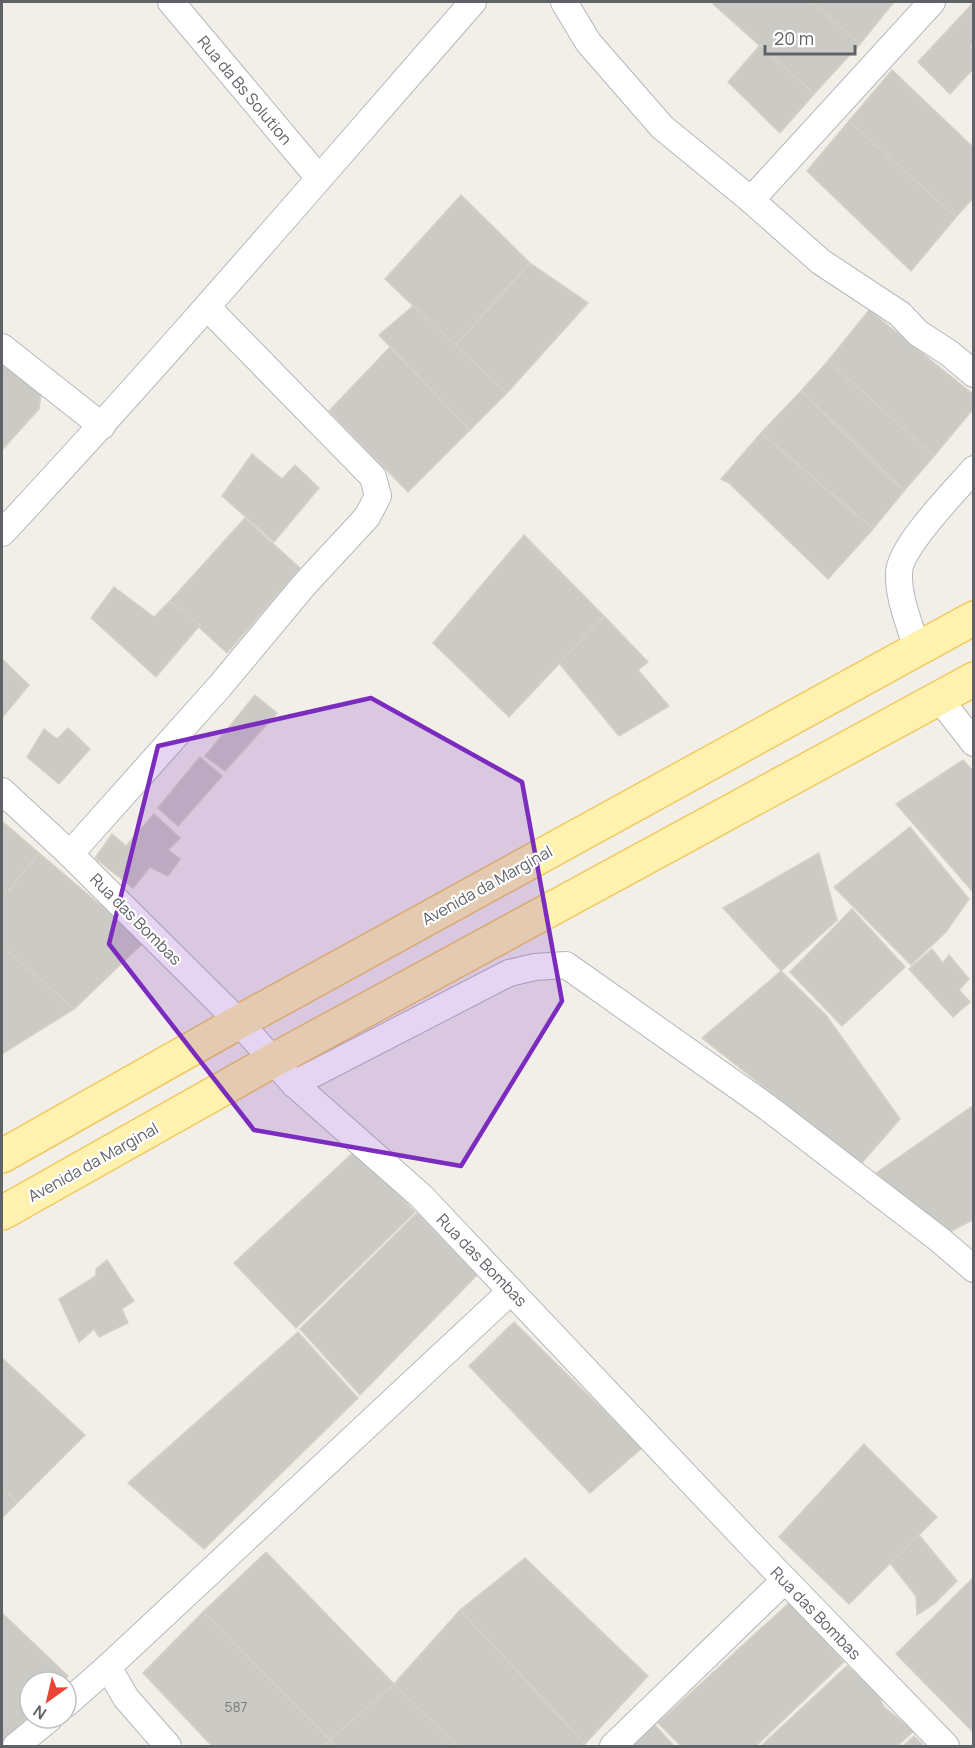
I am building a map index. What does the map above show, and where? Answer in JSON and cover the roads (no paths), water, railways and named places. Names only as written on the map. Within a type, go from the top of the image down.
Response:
[{"type":"main road","name":"Avenida da Marginal","points":[[2,1156],[239,1022],[974,618]]},
{"type":"main road","name":"Avenida da Marginal","points":[[2,1213],[283,1073],[974,679]]},
{"type":"street","name":"Rua da Bs Solution","points":[[171,2],[319,178]]},
{"type":"street","points":[[2,533],[208,308],[473,2]]},
{"type":"street","points":[[564,2],[588,42],[662,127],[751,200],[821,262],[900,314],[918,333],[949,353],[974,374]]},
{"type":"street","points":[[751,200],[932,2]]},
{"type":"street","points":[[70,854],[220,686],[304,585],[367,517],[378,496],[373,477],[208,308]]},
{"type":"street","points":[[2,347],[102,426]]},
{"type":"street","points":[[917,649],[898,570],[904,555],[930,520],[974,469]]},
{"type":"street","points":[[939,697],[974,743]]},
{"type":"street","name":"Rua das Bombas","points":[[2,790],[70,854],[239,1022],[283,1073],[421,1196],[785,1580],[946,1746]]},
{"type":"street","points":[[283,1073],[509,974],[535,967],[566,965],[767,1107],[940,1240],[974,1269]]},
{"type":"street","points":[[78,1693],[511,1291]]},
{"type":"street","points":[[614,1746],[785,1580]]},
{"type":"street","points":[[108,1667],[126,1698],[168,1746]]},
{"type":"street","points":[[16,1746],[35,1730]]}]
